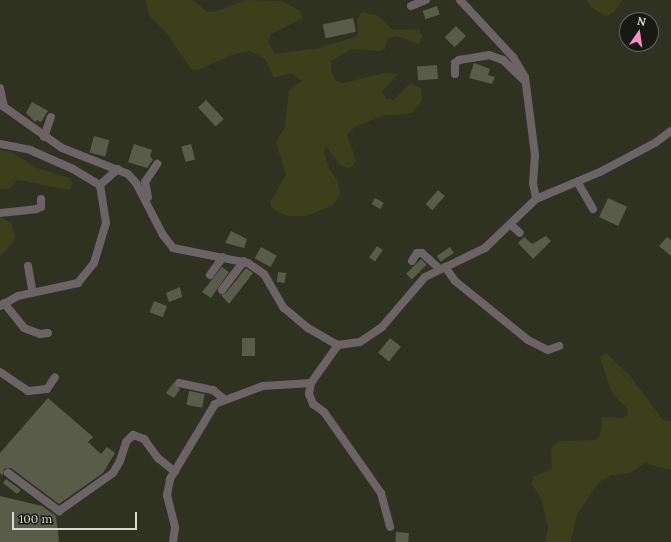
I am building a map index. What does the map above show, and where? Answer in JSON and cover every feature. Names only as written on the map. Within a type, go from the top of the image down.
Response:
[{"type":"street","points":[[411,6],[426,0]]},
{"type":"street","points":[[460,0],[512,57],[526,81],[527,113],[535,155],[533,183],[536,199]]},
{"type":"street","points":[[455,74],[456,63],[459,60],[489,55],[503,60],[526,81]]},
{"type":"street","points":[[0,88],[2,106],[44,137],[77,156],[118,169],[128,174],[136,183],[169,244],[179,252],[244,261],[264,274],[284,308],[308,328],[338,345],[360,342],[382,327],[419,282],[442,268],[485,248],[536,199],[578,183],[647,148],[671,131]]},
{"type":"street","points":[[44,137],[51,117]]},
{"type":"street","points":[[0,144],[30,150],[73,169],[100,185]]},
{"type":"street","points":[[156,222],[144,187],[148,176],[157,164]]},
{"type":"street","points":[[100,185],[118,169]]},
{"type":"street","points":[[578,183],[593,209]]},
{"type":"street","points":[[48,333],[40,334],[24,328],[2,305],[33,293],[66,287],[78,283],[87,274],[106,223],[100,185]]},
{"type":"street","points":[[0,213],[36,209],[41,207],[41,199]]},
{"type":"street","points":[[510,224],[520,233]]},
{"type":"street","points":[[412,261],[417,253],[422,253],[528,340],[548,350],[559,346]]},
{"type":"street","points":[[210,275],[223,257]]},
{"type":"street","points":[[222,290],[244,261]]},
{"type":"street","points":[[28,266],[33,293]]},
{"type":"street","points":[[338,345],[311,383],[309,394],[314,404],[324,412],[381,494],[390,527]]},
{"type":"street","points":[[0,372],[28,391],[47,389],[55,377]]},
{"type":"street","points":[[178,383],[213,390],[224,399]]},
{"type":"street","points":[[173,542],[175,527],[167,495],[175,472],[215,404],[224,399],[263,386],[311,383]]},
{"type":"street","points":[[8,473],[59,511],[113,473],[120,461],[126,442],[133,435],[140,436],[175,472]]},
{"type":"green space","points":[[146,0],[192,0],[206,11],[214,12],[247,0],[281,1],[299,10],[303,18],[271,34],[268,42],[275,54],[319,48],[358,36],[357,19],[362,12],[378,16],[393,30],[419,29],[422,37],[419,44],[397,36],[387,39],[385,49],[380,51],[351,49],[331,61],[331,71],[336,81],[345,83],[383,73],[398,74],[382,91],[386,99],[394,100],[410,83],[421,88],[422,101],[412,113],[381,116],[355,127],[347,134],[356,161],[350,169],[340,165],[326,146],[324,152],[330,170],[338,182],[340,195],[333,205],[306,216],[287,216],[273,209],[270,203],[286,175],[276,142],[285,127],[289,90],[302,81],[291,73],[274,78],[265,59],[250,51],[234,54],[198,70],[191,69],[166,32],[149,15]]},
{"type":"green space","points":[[586,0],[622,0],[614,12],[606,16],[591,7]]},
{"type":"green space","points":[[0,150],[9,151],[37,168],[69,178],[73,183],[70,190],[17,180],[10,189],[0,189]]},
{"type":"green space","points":[[0,217],[11,223],[15,236],[14,242],[0,256]]},
{"type":"green space","points":[[606,353],[630,376],[663,420],[671,422],[671,470],[645,463],[629,473],[611,475],[599,482],[577,514],[571,542],[545,542],[548,529],[542,500],[532,484],[533,477],[552,469],[551,448],[560,441],[596,440],[600,436],[602,417],[622,418],[628,415],[627,408],[614,395],[608,382],[600,357]]},
{"type":"building","points":[[437,6],[440,15],[426,19],[423,11]]},
{"type":"building","points":[[353,18],[356,32],[326,38],[323,24]]},
{"type":"building","points":[[456,26],[466,36],[455,47],[445,37]]},
{"type":"building","points":[[474,63],[490,69],[488,75],[495,77],[492,84],[469,78]]},
{"type":"building","points":[[437,65],[438,79],[418,80],[417,66]]},
{"type":"building","points":[[206,100],[224,119],[216,127],[198,108]]},
{"type":"building","points":[[32,102],[48,111],[41,122],[37,120],[35,122],[26,113]]},
{"type":"building","points":[[94,136],[109,140],[105,157],[90,152]]},
{"type":"building","points":[[134,144],[152,150],[150,156],[153,160],[147,168],[128,162]]},
{"type":"building","points":[[191,144],[195,159],[185,162],[181,147]]},
{"type":"building","points":[[438,190],[445,196],[432,210],[426,204]]},
{"type":"building","points":[[375,198],[384,203],[380,209],[372,204]]},
{"type":"building","points":[[608,198],[627,207],[618,226],[599,217]]},
{"type":"building","points":[[231,231],[247,239],[244,248],[225,243]]},
{"type":"building","points":[[546,236],[551,241],[533,259],[518,243],[524,237],[532,244]]},
{"type":"building","points":[[667,237],[671,240],[671,256],[659,246]]},
{"type":"building","points":[[377,246],[383,250],[375,262],[369,258]]},
{"type":"building","points":[[261,247],[277,256],[270,267],[255,258]]},
{"type":"building","points":[[450,247],[454,253],[441,262],[437,256]]},
{"type":"building","points":[[421,259],[427,265],[412,280],[406,274]]},
{"type":"building","points":[[222,267],[229,272],[211,298],[202,292]]},
{"type":"building","points":[[246,268],[253,273],[229,304],[221,295],[226,293]]},
{"type":"building","points":[[278,272],[286,273],[285,283],[277,282]]},
{"type":"building","points":[[180,287],[182,297],[169,302],[166,293]]},
{"type":"building","points":[[154,301],[167,306],[163,317],[150,312]]},
{"type":"building","points":[[242,338],[255,338],[255,356],[242,356]]},
{"type":"building","points":[[390,338],[401,347],[389,362],[378,353]]},
{"type":"building","points":[[174,382],[180,389],[174,398],[166,393]]},
{"type":"building","points":[[189,391],[205,394],[202,408],[186,405]]},
{"type":"building","points":[[48,398],[93,437],[88,442],[101,454],[107,447],[115,453],[103,473],[59,504],[11,468],[4,469],[3,476],[0,473],[0,453]]},
{"type":"building","points":[[6,479],[21,490],[17,494],[3,483]]},
{"type":"building","points":[[0,496],[42,506],[56,516],[59,542],[0,542]]},
{"type":"building","points":[[396,532],[409,533],[408,542],[395,542]]}]
